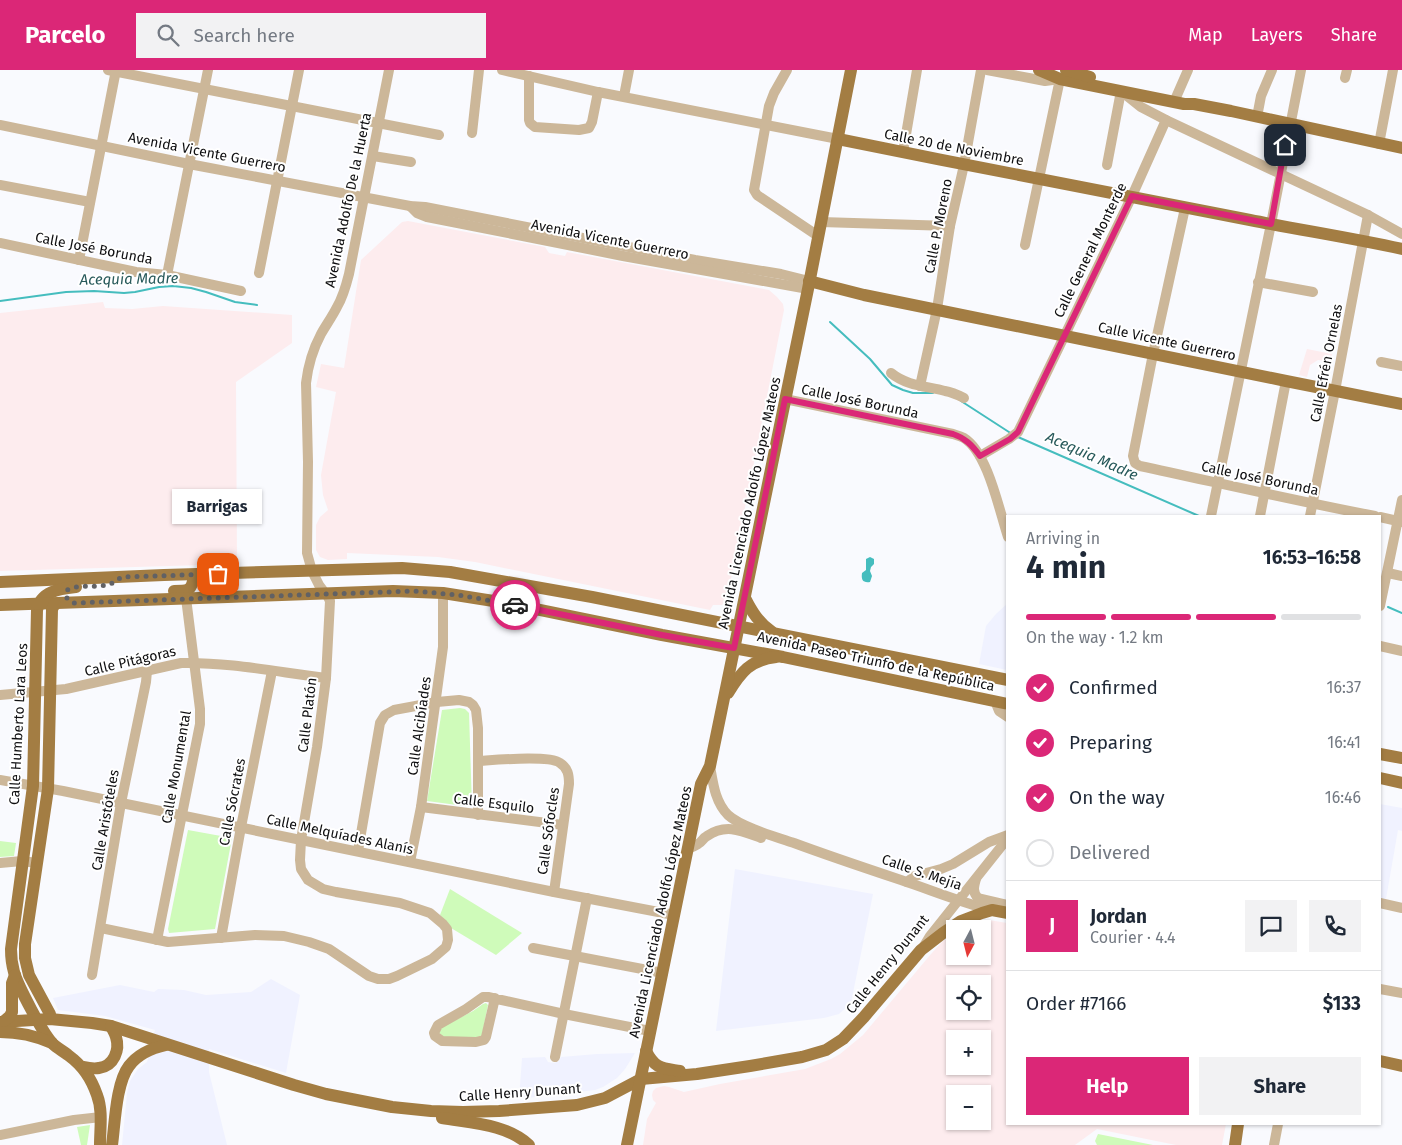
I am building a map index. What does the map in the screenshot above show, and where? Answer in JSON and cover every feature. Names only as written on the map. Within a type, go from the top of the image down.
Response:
[{"type":"main road","name":"Avenida Licenciado Adolfo López Mateos","points":[[627,1145],[701,784],[710,766],[724,699],[851,70]]},
{"type":"main road","points":[[1039,70],[1081,75],[1175,99]]},
{"type":"main road","points":[[1063,74],[1121,91],[1175,99],[1184,98],[1194,104],[1402,148]]},
{"type":"main road","name":"Calle 20 de Noviembre","points":[[838,138],[964,165],[1402,249]]},
{"type":"main road","name":"Calle Vicente Guerrero","points":[[809,285],[937,309],[1286,382],[1402,404]]},
{"type":"main road","name":"Avenida Paseo Triunfo de la República","points":[[0,582],[402,568],[423,569],[592,597],[1006,680]]},
{"type":"main road","points":[[414,591],[426,579],[423,569]]},
{"type":"main road","points":[[443,593],[444,581],[450,572]]},
{"type":"main road","points":[[0,605],[152,599],[161,592],[186,591],[190,589],[194,575]]},
{"type":"main road","points":[[38,604],[50,592],[75,587],[107,585],[114,583],[121,577]]},
{"type":"main road","points":[[74,603],[67,598],[66,594],[67,590],[75,587]]},
{"type":"main road","name":"Avenida Paseo Triunfo de la República","points":[[152,599],[414,591],[443,593],[506,603],[662,635],[783,657],[1006,704]]},
{"type":"main road","points":[[745,598],[757,619],[772,632]]},
{"type":"main road","name":"Calle Humberto Lara Leos","points":[[38,604],[33,786],[11,958],[14,975],[44,1019],[52,1043],[83,1067],[93,1086],[101,1117],[100,1145]]},
{"type":"main road","name":"Calle Humberto Lara Leos","points":[[44,1019],[50,1014],[29,975],[24,958],[48,789],[52,609],[55,604]]},
{"type":"main road","points":[[860,673],[870,664],[870,652]]},
{"type":"main road","points":[[724,699],[736,680],[748,667],[763,659],[783,657]]},
{"type":"main road","points":[[907,684],[907,668],[918,662]]},
{"type":"main road","points":[[1381,754],[1402,758]]},
{"type":"main road","points":[[1381,778],[1402,783]]},
{"type":"main road","points":[[921,950],[961,921],[992,910]]},
{"type":"main road","name":"Calle S. Mejía","points":[[992,910],[1006,914]]},
{"type":"main road","name":"Calle Henry Dunant","points":[[1,1025],[44,1019],[111,1026],[267,1077],[326,1094],[392,1107],[432,1111],[499,1111],[577,1105],[605,1098],[640,1079],[694,1074],[802,1057],[826,1050],[843,1039],[864,1017],[921,950]]},
{"type":"main road","points":[[14,975],[12,983],[12,1012],[1,1025],[52,1043]]},
{"type":"main road","points":[[83,1067],[100,1068],[107,1066],[112,1061],[117,1046],[116,1037],[111,1026]]},
{"type":"main road","points":[[112,1145],[119,1093],[124,1074],[129,1065],[142,1054],[166,1045]]},
{"type":"main road","points":[[646,1050],[650,1060],[658,1066],[694,1074]]},
{"type":"main road","points":[[1381,1061],[1402,1066]]},
{"type":"main road","points":[[635,1145],[643,1104],[649,1088],[660,1081],[694,1074]]},
{"type":"main road","points":[[432,1111],[439,1117],[508,1131],[519,1136],[529,1145]]},
{"type":"main road","points":[[1235,1145],[1238,1125]]},
{"type":"street","points":[[79,260],[113,70],[204,90],[439,135]]},
{"type":"street","points":[[167,275],[208,70]]},
{"type":"street","points":[[259,273],[299,70]]},
{"type":"street","name":"Avenida Adolfo De la Huerta","points":[[326,593],[319,585],[312,571],[307,553],[308,462],[306,383],[316,344],[345,290],[389,70]]},
{"type":"street","points":[[472,132],[480,70]]},
{"type":"street","name":"Calle 20 de Noviembre","points":[[502,70],[598,92],[838,138]]},
{"type":"street","points":[[624,96],[629,70]]},
{"type":"street","points":[[787,70],[771,98],[754,190],[757,195],[818,236]]},
{"type":"street","points":[[904,152],[917,70]]},
{"type":"street","name":"Calle P. Moreno","points":[[920,386],[937,309],[950,226],[964,165],[981,70]]},
{"type":"street","points":[[987,70],[1045,81],[1063,74]]},
{"type":"street","points":[[1175,99],[1188,70]]},
{"type":"street","points":[[1257,117],[1261,96],[1272,70]]},
{"type":"street","points":[[1212,513],[1301,70]]},
{"type":"street","points":[[1380,144],[1393,70]]},
{"type":"street","points":[[1025,245],[1063,74]]},
{"type":"street","points":[[529,76],[529,120],[535,127],[579,130],[589,128],[598,92]]},
{"type":"street","points":[[1107,165],[1121,91],[1141,108],[1368,215],[1402,234]]},
{"type":"street","name":"Calle General Monterde","points":[[980,456],[1010,439],[1018,432],[1132,196],[1166,120]]},
{"type":"street","name":"Avenida Vicente Guerrero","points":[[0,125],[189,164],[410,206],[425,207],[695,260],[781,274],[809,285]]},
{"type":"street","points":[[373,156],[411,162]]},
{"type":"street","points":[[0,185],[90,202]]},
{"type":"street","points":[[1153,354],[1185,208]]},
{"type":"street","name":"Calle Efrén Ornelas","points":[[1310,515],[1368,215]]},
{"type":"street","points":[[821,222],[950,226]]},
{"type":"street","name":"Calle José Borunda","points":[[0,243],[136,272],[167,275],[242,291]]},
{"type":"street","points":[[1258,282],[1313,292]]},
{"type":"street","name":"Calle José Borunda","points":[[1153,354],[1133,456],[1134,463],[1140,466],[1264,494],[1370,515]]},
{"type":"street","points":[[1381,362],[1402,366]]},
{"type":"street","points":[[891,373],[898,378],[920,386],[945,391],[964,398]]},
{"type":"street","points":[[1260,515],[1286,382]]},
{"type":"street","name":"Calle José Borunda","points":[[785,399],[953,434],[963,438],[974,447],[987,469],[1006,531]]},
{"type":"street","points":[[1381,601],[1400,521],[1402,500]]},
{"type":"street","points":[[1381,517],[1400,521]]},
{"type":"street","points":[[1388,573],[1402,576]]},
{"type":"street","name":"Calle Platón","points":[[222,938],[268,935],[309,942],[329,949],[373,978],[383,980],[397,976],[432,959],[446,947],[448,940],[447,930],[430,913],[395,902],[323,889],[308,880],[304,875],[300,860],[301,840],[317,747],[326,678],[330,601],[326,593]]},
{"type":"street","name":"Calle Alcibíades","points":[[410,862],[421,807],[444,640],[443,593]]},
{"type":"street","name":"Calle Monumental","points":[[157,940],[200,724],[200,709],[186,598]]},
{"type":"street","points":[[1381,646],[1402,651]]},
{"type":"street","name":"Calle Pitágoras","points":[[0,695],[66,689],[180,663],[194,662],[241,666],[326,678]]},
{"type":"street","name":"Calle Aristóteles","points":[[92,975],[147,671]]},
{"type":"street","name":"Calle Sócrates","points":[[222,938],[241,827],[272,671]]},
{"type":"street","points":[[358,851],[380,723],[385,715],[394,710],[436,702],[464,701],[469,702],[476,710],[478,728],[478,815]]},
{"type":"street","points":[[994,701],[999,710],[1006,715]]},
{"type":"street","name":"Calle Sófocles","points":[[478,761],[554,760],[560,763],[568,773],[569,784],[554,892]]},
{"type":"street","name":"Calle S. Mejía","points":[[710,766],[716,796],[722,808],[734,820],[828,856],[958,901],[992,910]]},
{"type":"street","name":"Calle Melquíades Alanís","points":[[0,780],[674,915]]},
{"type":"street","name":"Calle Esquilo","points":[[421,807],[563,825]]},
{"type":"street","name":"Calle S. Mejía","points":[[687,849],[698,844],[704,837],[712,833],[734,829],[819,858],[828,856]]},
{"type":"street","points":[[907,882],[915,876],[953,864],[989,842],[1006,838]]},
{"type":"street","name":"Calle Henry Dunant","points":[[921,950],[1006,840]]},
{"type":"street","points":[[0,863],[22,861],[37,863]]},
{"type":"street","points":[[976,878],[974,891],[978,898],[1006,905]]},
{"type":"street","points":[[555,1056],[588,898]]},
{"type":"street","points":[[1381,903],[1402,908]]},
{"type":"street","points":[[101,928],[168,942],[222,938]]},
{"type":"street","points":[[533,948],[663,972]]},
{"type":"street","points":[[1381,988],[1402,993]]},
{"type":"street","points":[[495,998],[484,1040],[476,1042],[442,1041],[435,1036],[435,1029],[438,1025],[483,997],[495,998],[650,1031]]},
{"type":"street","points":[[0,1135],[74,1120],[101,1117]]},
{"type":"street","points":[[1274,1145],[1278,1125]]},
{"type":"shaded area","points":[[408,221],[545,247],[549,253],[565,256],[567,252],[769,290],[783,304],[784,310],[727,599],[722,605],[713,605],[710,610],[475,562],[438,557],[347,553],[347,559],[328,560],[320,557],[316,550],[316,525],[320,517],[328,510],[323,495],[321,475],[336,392],[316,387],[321,364],[344,368],[361,260],[402,222]]},
{"type":"shaded area","points":[[103,302],[105,308],[132,309],[163,306],[292,315],[292,343],[236,382],[237,564],[0,571],[0,313]]},
{"type":"shaded area","points":[[1307,349],[1332,354],[1331,362],[1318,360],[1310,365],[1307,377],[1299,375]]},
{"type":"shaded area","points":[[1006,605],[1006,670],[979,664],[986,626]]},
{"type":"shaded area","points":[[1381,804],[1402,808],[1402,831],[1398,830],[1386,899],[1381,898]]},
{"type":"shaded area","points":[[735,869],[873,894],[851,1003],[839,1014],[824,1018],[716,1031]]},
{"type":"shaded area","points":[[991,920],[1006,923],[1006,1125],[1226,1125],[1222,1145],[1176,1145],[1097,1129],[1075,1145],[643,1145],[647,1119],[656,1103],[652,1095],[656,1088],[664,1086],[684,1092],[805,1069],[831,1059],[863,1035],[946,939],[946,965],[991,965]]},
{"type":"shaded area","points":[[271,979],[300,995],[286,1073],[209,1049],[209,1072],[227,1145],[122,1145],[130,1081],[138,1069],[147,1062],[155,1030],[105,1016],[58,1010],[53,998],[120,985],[154,992],[158,989],[184,990],[206,995],[251,992]]},
{"type":"shaded area","points":[[635,1053],[617,1078],[603,1087],[595,1090],[519,1099],[522,1058],[545,1057],[548,1062],[554,1063],[559,1061],[561,1057]]},
{"type":"green space","points":[[465,709],[469,713],[472,807],[427,801],[442,710]]},
{"type":"green space","points":[[188,830],[232,838],[215,929],[169,933],[168,929]]},
{"type":"green space","points":[[0,841],[16,843],[14,856],[0,857]]},
{"type":"green space","points":[[450,889],[522,933],[496,955],[451,928],[440,915]]},
{"type":"green space","points":[[486,1003],[488,1005],[482,1035],[478,1038],[440,1037],[439,1031],[442,1027]]},
{"type":"green space","points":[[90,1125],[87,1145],[81,1145],[77,1127]]},
{"type":"green space","points":[[1098,1134],[1153,1145],[1097,1145],[1095,1141]]},
{"type":"water","points":[[870,557],[874,559],[874,564],[870,571],[872,576],[870,582],[866,582],[862,579],[862,573],[866,570],[866,559]]},
{"type":"waterway","name":"Acequia Madre","points":[[0,301],[66,292],[124,293],[173,286],[191,288],[235,302],[257,305]]},
{"type":"waterway","name":"Acequia Madre","points":[[830,322],[870,359],[892,385],[913,393],[933,393]]},
{"type":"waterway","name":"Acequia Madre","points":[[961,401],[1012,434]]},
{"type":"waterway","name":"Acequia Madre","points":[[1018,437],[1197,515]]},
{"type":"waterway","name":"Acequia Madre","points":[[1388,607],[1402,613]]},
{"type":"way so far","points":[[218,574],[121,577],[114,583],[107,585],[75,587],[67,590],[66,597],[74,603],[414,591],[458,595],[515,605]]},
{"type":"place","name":"Barrigas","points":[[218,574]]},
{"type":"route","points":[[515,605],[734,648],[785,399],[953,434],[963,438],[974,447],[980,456],[1010,439],[1018,432],[1132,196],[1271,224],[1285,145]]}]
